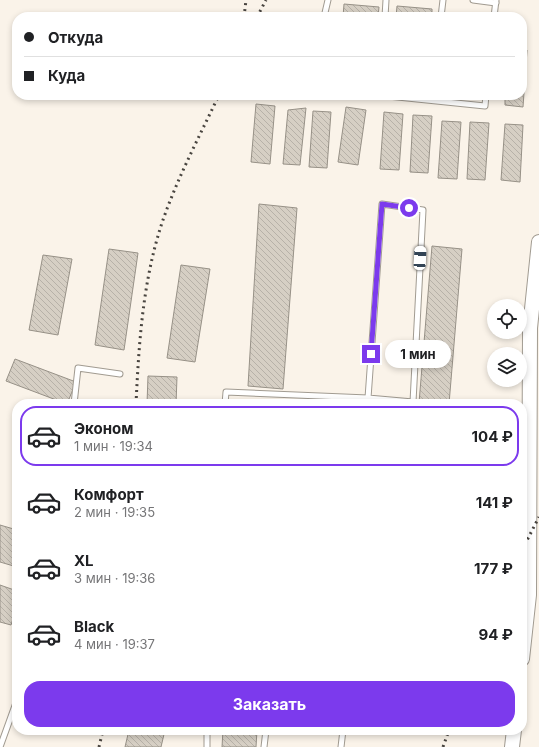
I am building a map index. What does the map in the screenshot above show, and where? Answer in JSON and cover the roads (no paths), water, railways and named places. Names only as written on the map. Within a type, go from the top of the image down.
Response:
[{"type":"main road","points":[[527,613],[529,595],[530,328],[539,242]]},
{"type":"main road","points":[[512,747],[513,735]]},
{"type":"lane","points":[[325,12],[328,0]]},
{"type":"lane","points":[[385,12],[386,0]]},
{"type":"lane","points":[[442,12],[443,0]]},
{"type":"lane","points":[[473,0],[496,1],[495,12]]},
{"type":"lane","points":[[444,100],[485,106],[486,100]]},
{"type":"lane","points":[[367,399],[382,204],[423,210],[413,399]]},
{"type":"lane","points":[[75,399],[78,368],[120,374]]},
{"type":"lane","points":[[225,399],[226,392],[336,399]]},
{"type":"lane","points":[[0,747],[12,714]]},
{"type":"lane","points":[[207,735],[207,747]]},
{"type":"lane","points":[[264,747],[265,735]]},
{"type":"lane","points":[[342,747],[343,735]]},
{"type":"railway","points":[[245,12],[246,0]]},
{"type":"railway","points":[[260,12],[266,0]]},
{"type":"railway","points":[[136,399],[143,309],[151,263],[157,240],[176,186],[217,100]]},
{"type":"railway","points":[[527,540],[539,517]]},
{"type":"railway","points":[[99,747],[102,735]]},
{"type":"railway","points":[[443,747],[447,735]]}]
